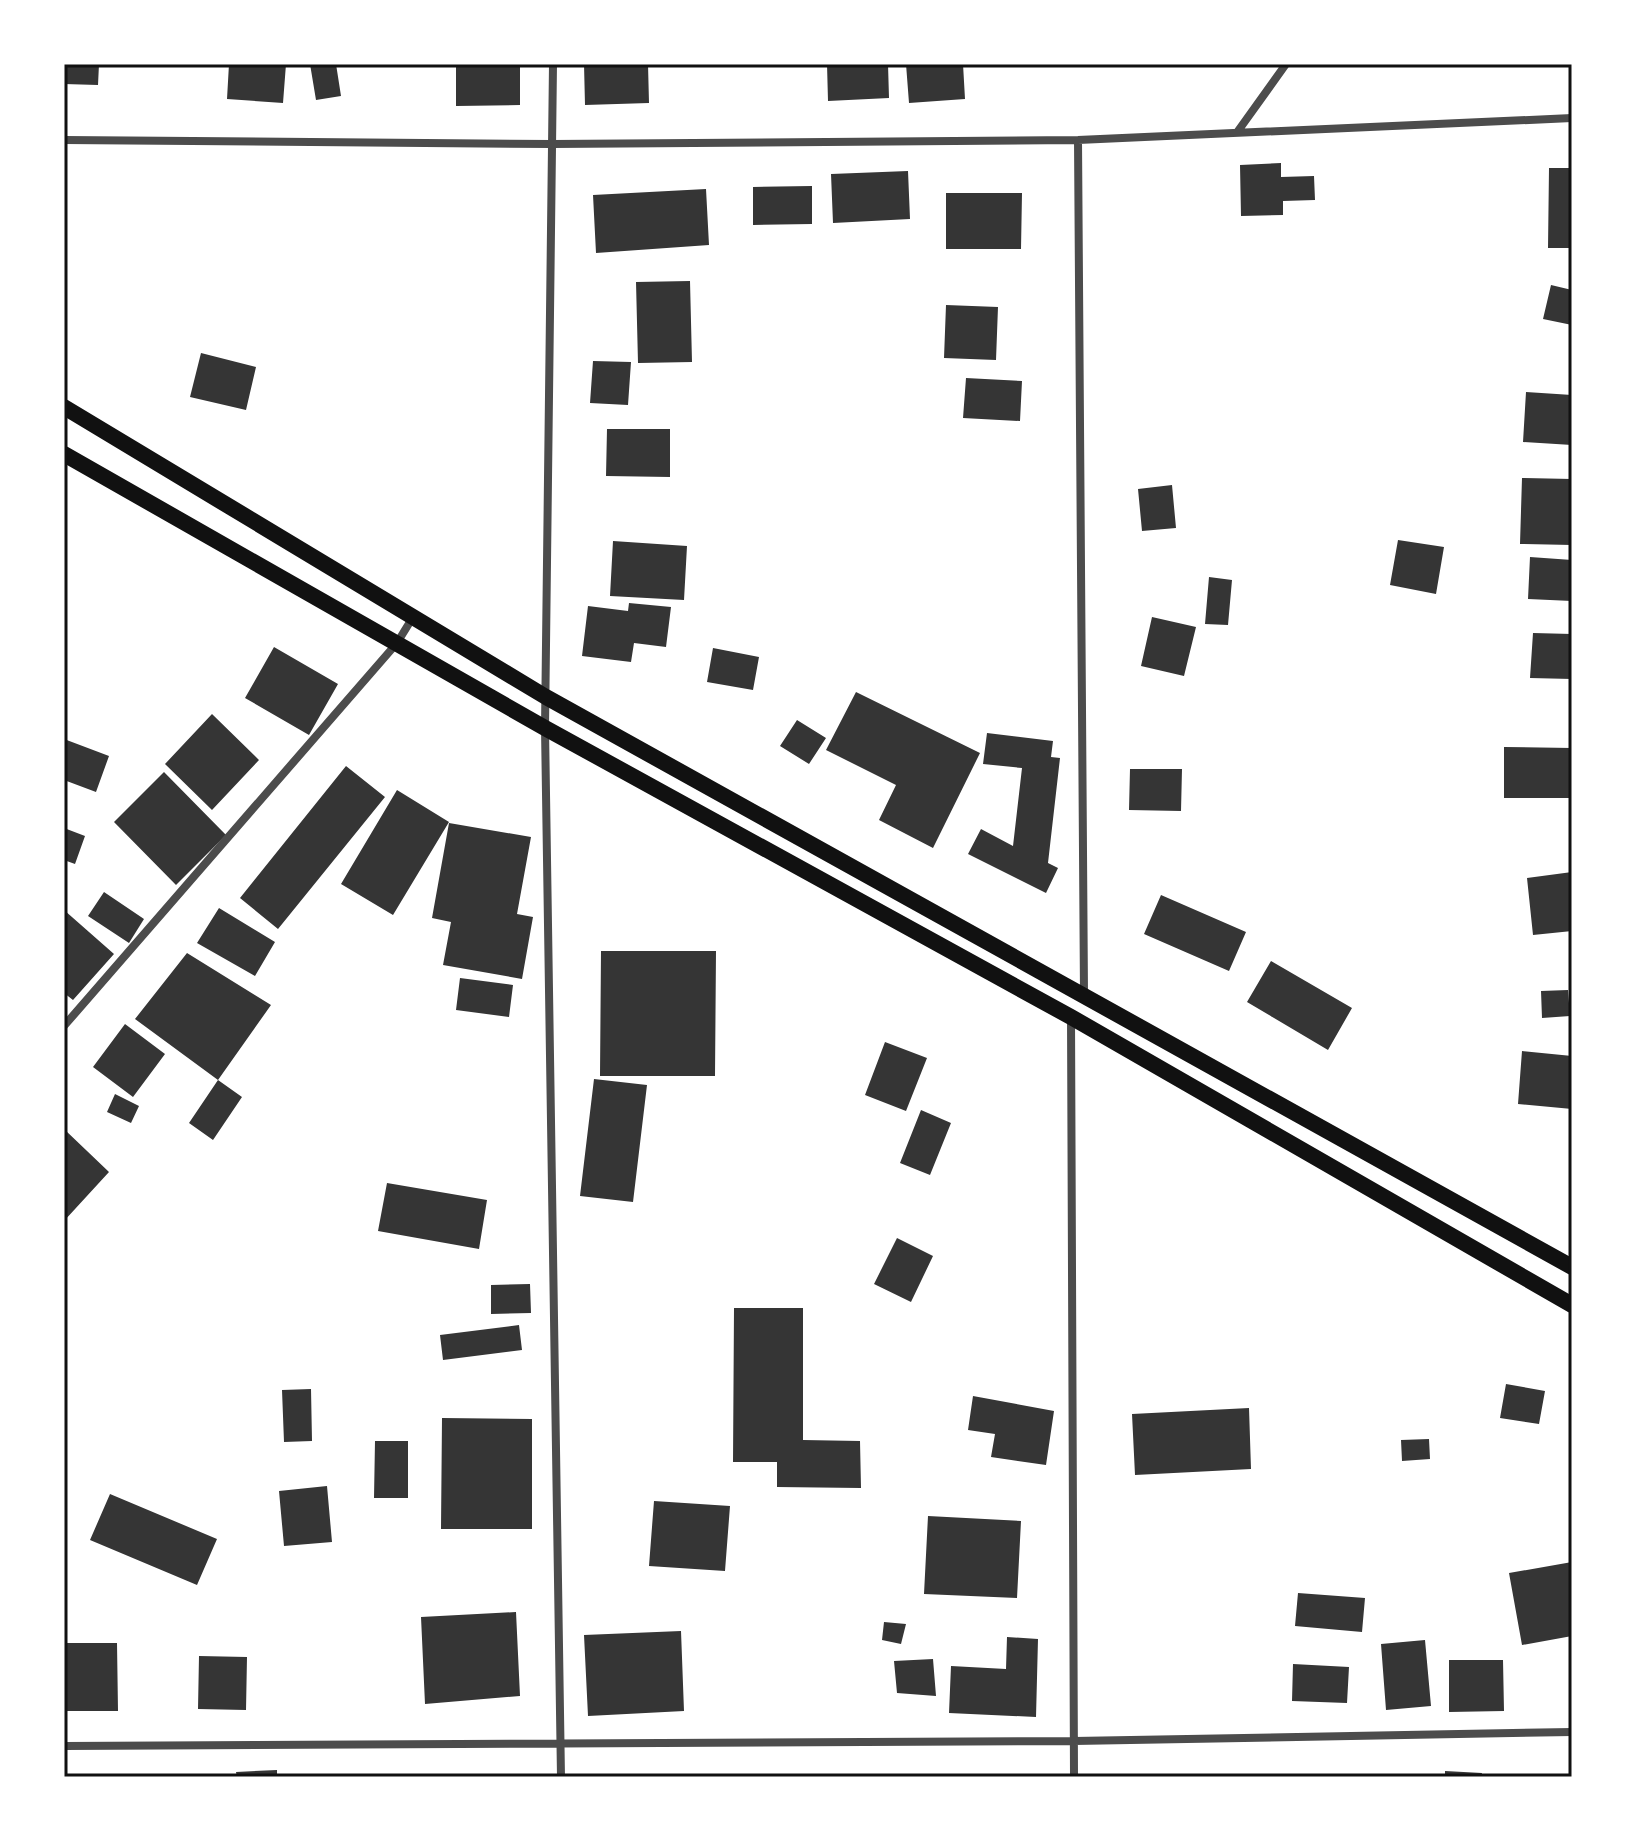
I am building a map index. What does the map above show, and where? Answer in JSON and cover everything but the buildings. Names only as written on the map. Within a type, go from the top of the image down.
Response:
[{"type":"main road","points":[[64,407],[546,697],[1572,1267]]},
{"type":"main road","points":[[64,454],[545,728],[1071,1017],[1572,1305]]},
{"type":"street","points":[[553,64],[545,728],[561,1777]]},
{"type":"street","points":[[1238,131],[1286,64]]},
{"type":"street","points":[[64,140],[552,144],[1078,140],[1572,118]]},
{"type":"street","points":[[1078,140],[1084,994]]},
{"type":"street","points":[[64,1026],[397,643],[413,617]]},
{"type":"street","points":[[1071,1017],[1074,1777]]},
{"type":"street","points":[[64,1746],[561,1741],[1074,1741],[1572,1732]]}]
